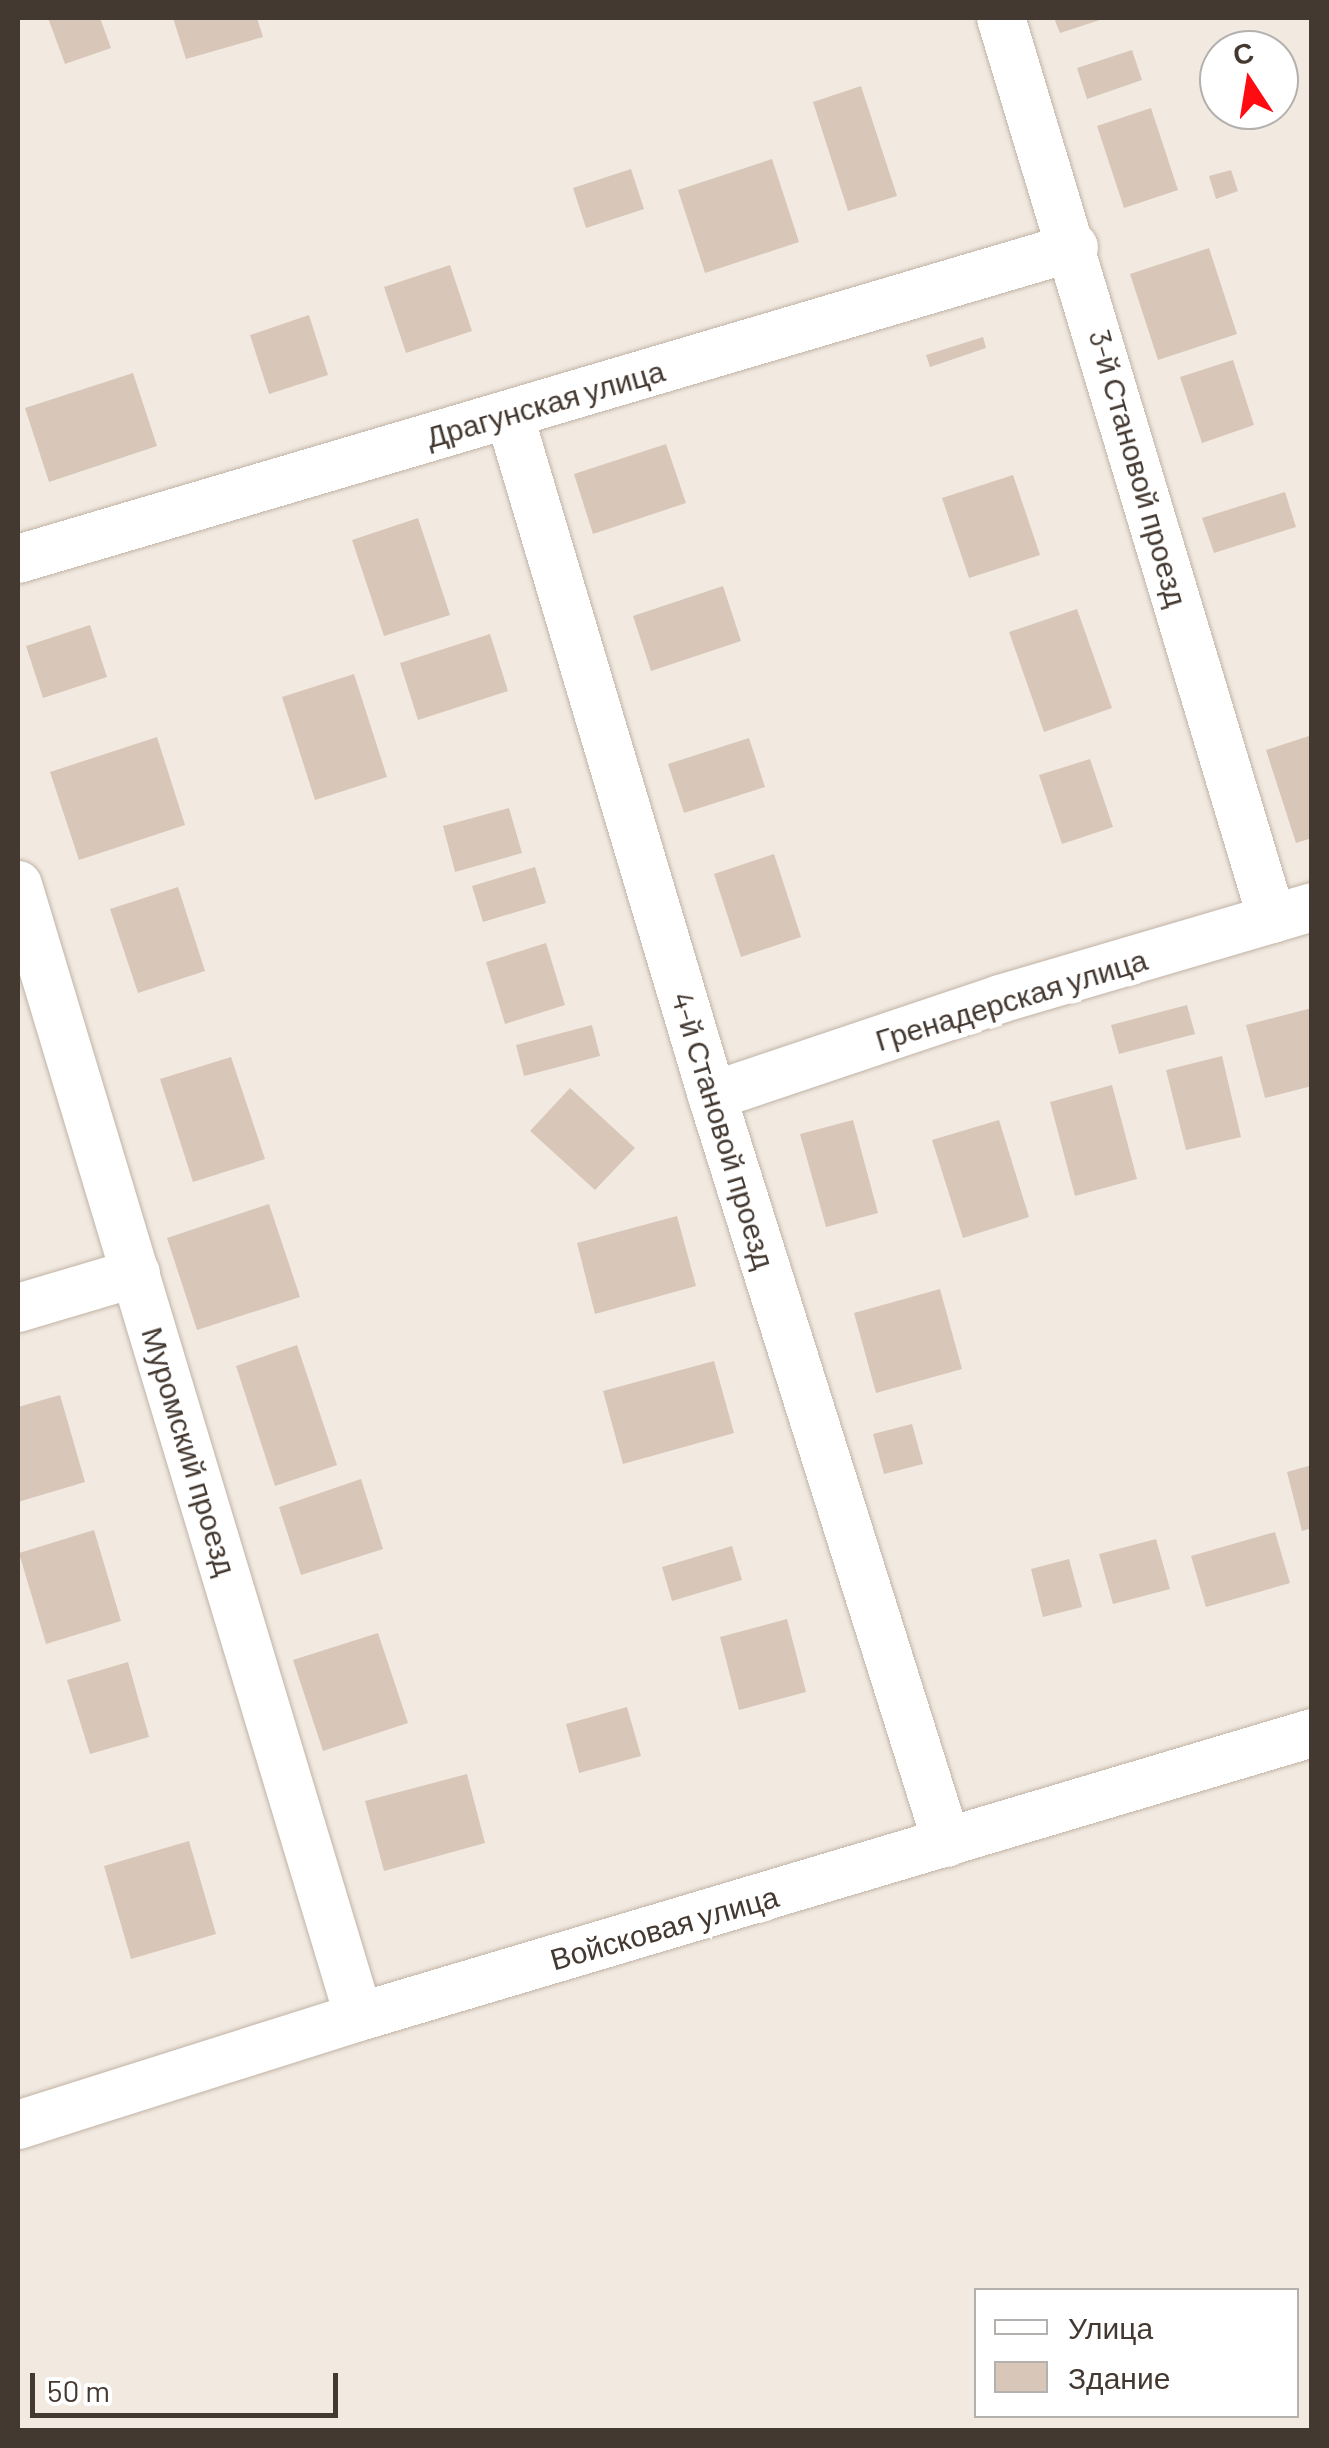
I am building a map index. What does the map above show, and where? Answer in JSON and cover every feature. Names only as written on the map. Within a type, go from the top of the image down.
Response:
[{"type":"street","name":"3-й Становой проезд","points":[[1001,18],[1292,913]]},
{"type":"street","name":"Драгунская улица","points":[[18,559],[1074,247]]},
{"type":"street","name":"4-й Становой проезд","points":[[508,414],[712,1096],[947,1844]]},
{"type":"street","name":"Муромский проезд","points":[[18,885],[359,2018]]},
{"type":"street","name":"Гренадерская улица","points":[[712,1096],[1000,999],[1292,913]]},
{"type":"street","points":[[18,1308],[136,1273]]},
{"type":"street","name":"Войсковая улица","points":[[18,2126],[359,2018],[1312,1733]]},
{"type":"building","points":[[48,18],[100,18],[111,48],[65,64]]},
{"type":"building","points":[[173,18],[257,18],[263,37],[186,59]]},
{"type":"building","points":[[1054,18],[1106,18],[1060,33]]},
{"type":"building","points":[[1132,50],[1142,80],[1087,99],[1077,68]]},
{"type":"building","points":[[861,86],[897,196],[848,211],[813,102]]},
{"type":"building","points":[[1151,108],[1178,190],[1124,208],[1097,126]]},
{"type":"building","points":[[772,159],[799,242],[705,273],[678,190]]},
{"type":"building","points":[[631,169],[644,209],[586,228],[573,188]]},
{"type":"building","points":[[1231,170],[1238,191],[1216,199],[1209,176]]},
{"type":"building","points":[[1209,248],[1237,334],[1158,360],[1130,274]]},
{"type":"building","points":[[450,265],[472,331],[406,353],[384,287]]},
{"type":"building","points":[[309,315],[328,375],[269,394],[250,335]]},
{"type":"building","points":[[983,337],[986,348],[930,367],[926,355]]},
{"type":"building","points":[[1233,360],[1254,425],[1202,443],[1180,377]]},
{"type":"building","points":[[133,373],[157,446],[49,482],[25,408]]},
{"type":"building","points":[[666,444],[686,503],[593,534],[574,474]]},
{"type":"building","points":[[1013,475],[1040,555],[969,578],[942,498]]},
{"type":"building","points":[[1285,492],[1296,527],[1214,553],[1202,518]]},
{"type":"building","points":[[418,518],[450,615],[384,636],[352,540]]},
{"type":"building","points":[[723,586],[741,641],[651,671],[633,616]]},
{"type":"building","points":[[1077,609],[1112,708],[1044,732],[1009,632]]},
{"type":"building","points":[[90,625],[107,677],[43,698],[26,646]]},
{"type":"building","points":[[490,634],[508,691],[418,720],[400,663]]},
{"type":"building","points":[[354,674],[387,777],[315,800],[282,697]]},
{"type":"building","points":[[1312,735],[1312,838],[1296,843],[1266,750]]},
{"type":"building","points":[[157,737],[185,825],[79,860],[50,772]]},
{"type":"building","points":[[749,738],[765,787],[684,813],[668,764]]},
{"type":"building","points":[[1090,759],[1113,827],[1062,844],[1039,775]]},
{"type":"building","points":[[509,808],[522,853],[455,872],[443,826]]},
{"type":"building","points":[[774,854],[801,937],[741,957],[714,874]]},
{"type":"building","points":[[535,867],[546,903],[483,922],[472,886]]},
{"type":"building","points":[[178,887],[205,971],[138,993],[110,909]]},
{"type":"building","points":[[546,943],[565,1005],[505,1024],[486,962]]},
{"type":"building","points":[[1187,1005],[1195,1034],[1119,1054],[1111,1025]]},
{"type":"building","points":[[1312,1008],[1312,1086],[1265,1098],[1246,1025]]},
{"type":"building","points":[[592,1025],[600,1056],[524,1076],[516,1045]]},
{"type":"building","points":[[1222,1056],[1241,1137],[1186,1150],[1166,1070]]},
{"type":"building","points":[[231,1057],[265,1159],[193,1182],[160,1079]]},
{"type":"building","points":[[1112,1085],[1137,1179],[1075,1196],[1050,1102]]},
{"type":"building","points":[[570,1088],[635,1148],[595,1190],[530,1131]]},
{"type":"building","points":[[853,1120],[878,1213],[826,1227],[800,1134]]},
{"type":"building","points":[[999,1120],[1029,1217],[963,1238],[932,1140]]},
{"type":"building","points":[[269,1204],[300,1297],[197,1330],[167,1238]]},
{"type":"building","points":[[677,1216],[696,1286],[595,1314],[577,1243]]},
{"type":"building","points":[[940,1289],[962,1369],[876,1393],[854,1313]]},
{"type":"building","points":[[297,1345],[337,1465],[275,1486],[236,1366]]},
{"type":"building","points":[[714,1361],[734,1433],[623,1464],[603,1391]]},
{"type":"building","points":[[60,1395],[85,1482],[18,1502],[18,1407]]},
{"type":"building","points":[[912,1424],[923,1464],[884,1474],[873,1434]]},
{"type":"building","points":[[1312,1465],[1312,1528],[1302,1531],[1287,1472]]},
{"type":"building","points":[[361,1479],[383,1549],[301,1575],[279,1507]]},
{"type":"building","points":[[94,1530],[121,1621],[46,1644],[19,1553]]},
{"type":"building","points":[[1275,1532],[1290,1583],[1206,1607],[1191,1556]]},
{"type":"building","points":[[1156,1539],[1170,1589],[1113,1604],[1099,1554]]},
{"type":"building","points":[[732,1546],[742,1580],[672,1601],[662,1567]]},
{"type":"building","points":[[1069,1559],[1082,1607],[1043,1617],[1031,1569]]},
{"type":"building","points":[[787,1619],[806,1692],[739,1710],[720,1637]]},
{"type":"building","points":[[378,1633],[408,1723],[323,1751],[293,1660]]},
{"type":"building","points":[[128,1662],[149,1737],[90,1754],[67,1680]]},
{"type":"building","points":[[627,1707],[641,1756],[579,1773],[566,1724]]},
{"type":"building","points":[[467,1774],[485,1843],[384,1871],[365,1801]]},
{"type":"building","points":[[189,1841],[216,1934],[131,1959],[104,1866]]}]
